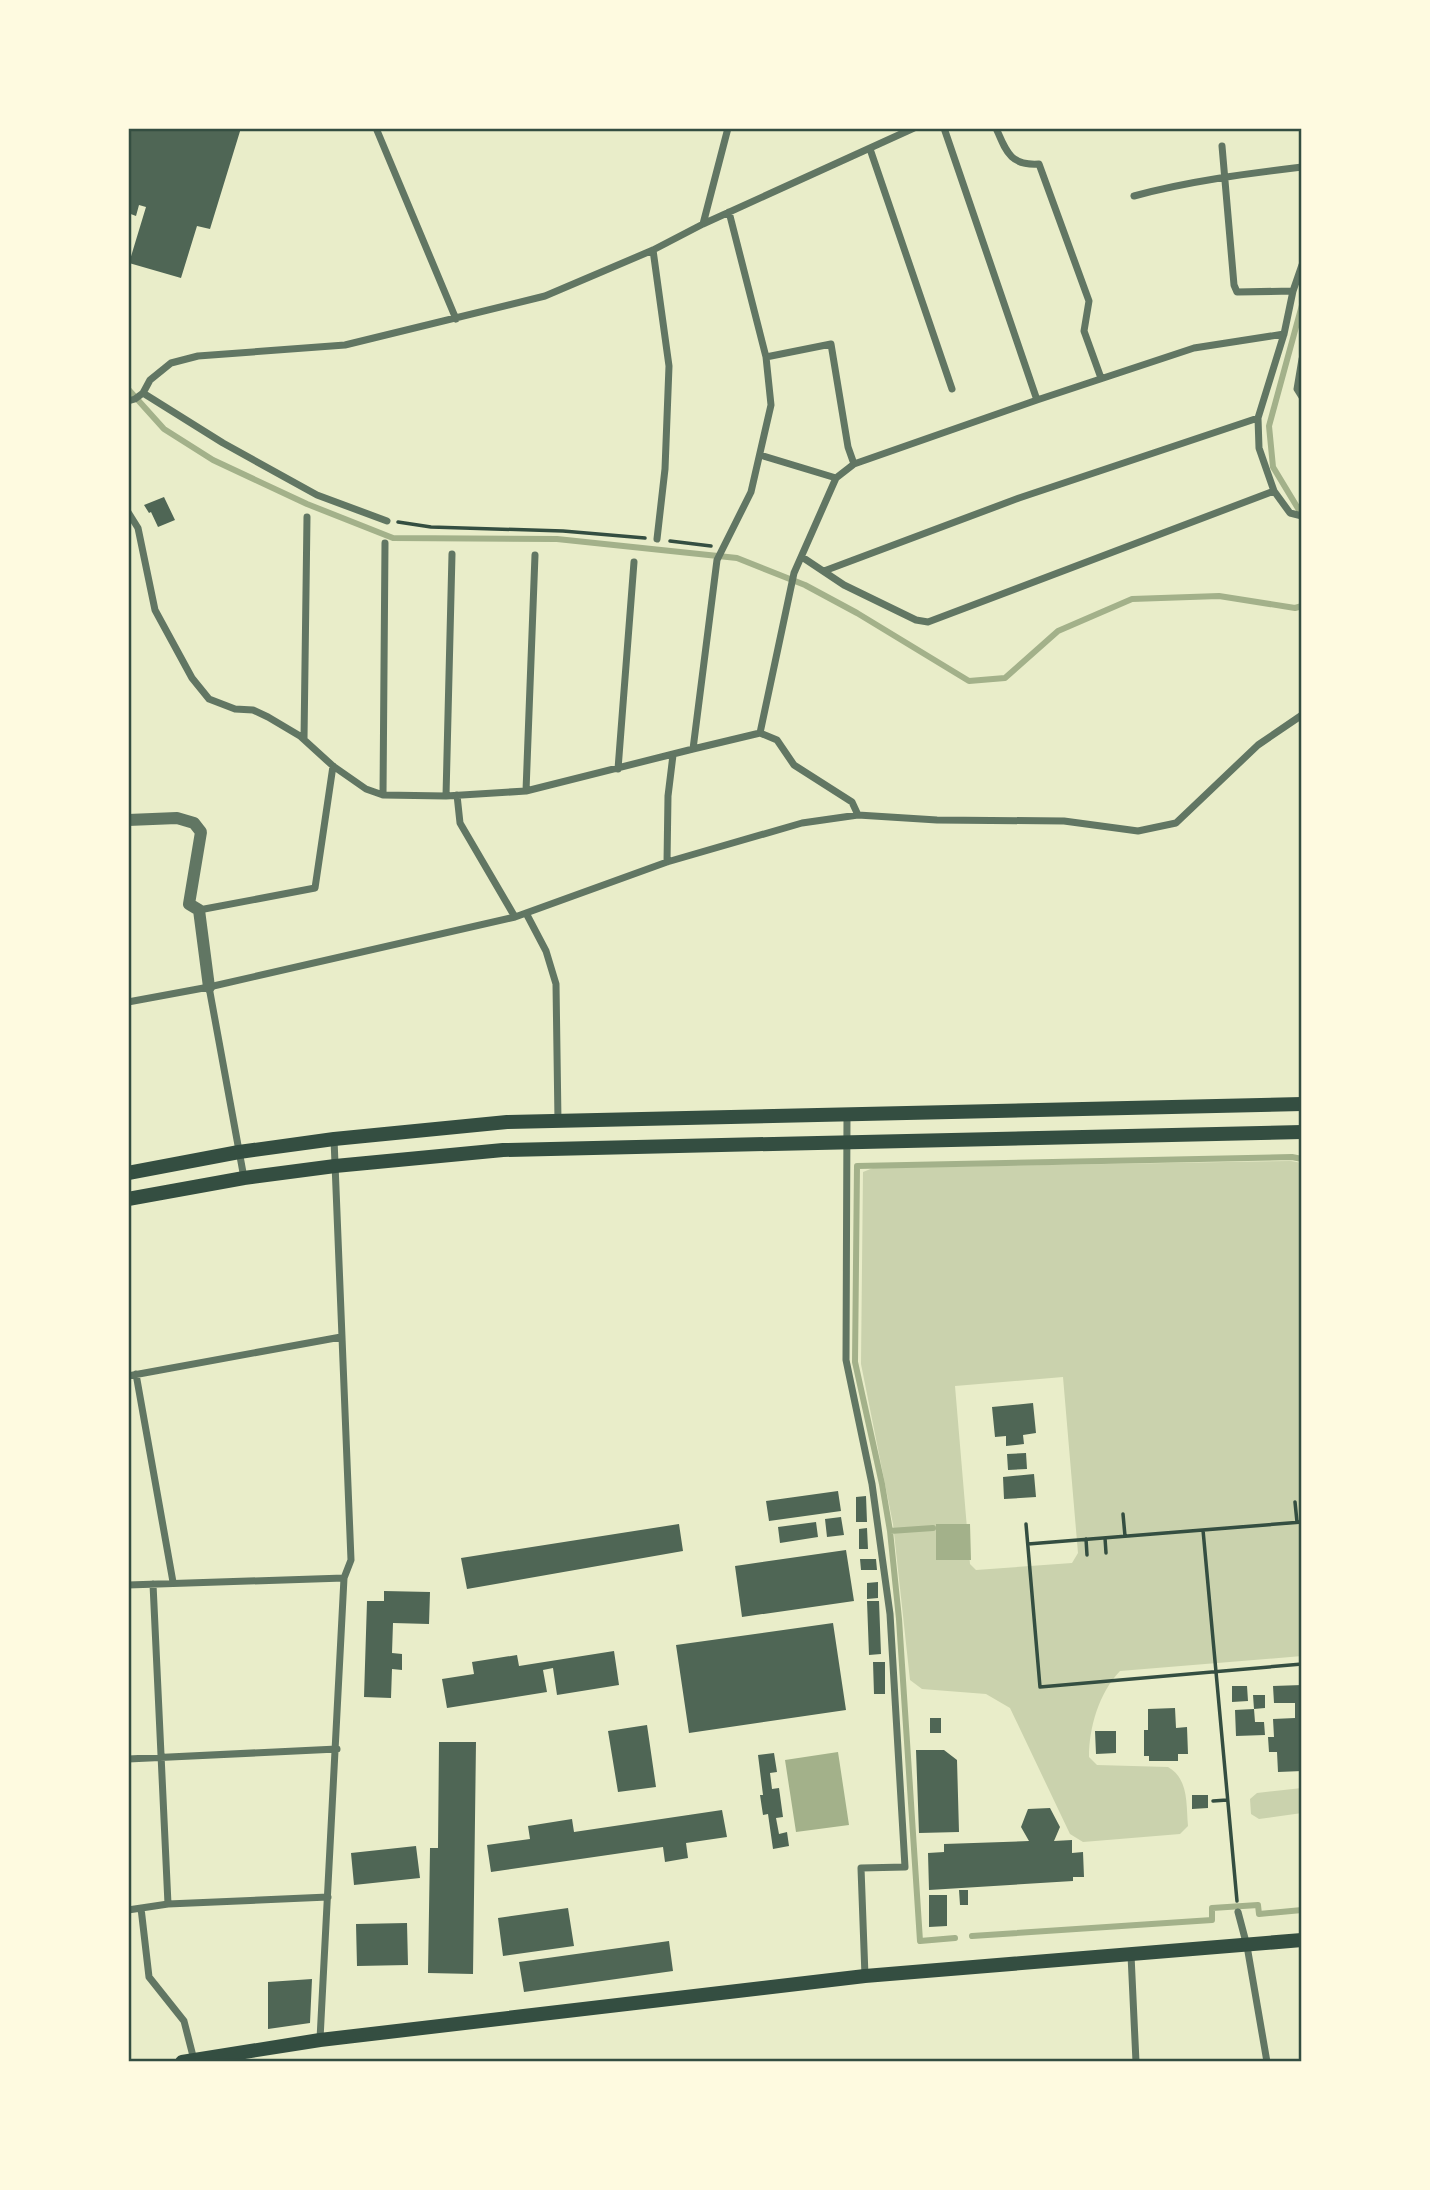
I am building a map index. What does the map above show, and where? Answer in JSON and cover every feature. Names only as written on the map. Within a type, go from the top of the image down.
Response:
[{"type":"main road","points":[[128,1173],[239,1152],[334,1139],[507,1122],[1302,1104]]},
{"type":"main road","points":[[128,1199],[243,1178],[503,1150],[1302,1132]]},
{"type":"main road","points":[[188,2061],[320,2040],[866,1976],[1302,1940]]},
{"type":"street","points":[[376,128],[456,319]]},
{"type":"street","points":[[704,224],[728,128]]},
{"type":"street","points":[[128,401],[143,393],[150,380],[171,363],[198,356],[345,345],[545,296],[653,250],[729,212],[914,128]]},
{"type":"street","points":[[944,128],[1037,400]]},
{"type":"street","points":[[996,128],[1007,153],[1024,165],[1039,163],[1089,301],[1084,331],[1101,378]]},
{"type":"street","points":[[1222,146],[1234,285],[1237,292],[1293,291]]},
{"type":"street","points":[[870,149],[952,389]]},
{"type":"street","points":[[1134,196],[1224,176],[1302,167]]},
{"type":"street","points":[[693,749],[717,560],[751,492],[771,405],[766,357],[729,212]]},
{"type":"street","points":[[653,250],[668,366],[664,470],[657,539]]},
{"type":"street","points":[[1302,265],[1258,418],[1259,449],[1274,491],[1290,513],[1302,516]]},
{"type":"street","points":[[760,733],[794,573],[836,478],[854,464],[1195,348],[1284,334]]},
{"type":"street","points":[[766,357],[831,344],[848,447],[854,464]]},
{"type":"street","points":[[1302,359],[1297,389],[1302,397]]},
{"type":"street","points":[[143,393],[223,443],[317,495],[387,521]]},
{"type":"street","points":[[824,571],[1019,498],[1258,418]]},
{"type":"street","points":[[760,455],[836,478]]},
{"type":"street","points":[[802,557],[844,585],[916,620],[928,622],[1274,491]]},
{"type":"street","points":[[128,512],[138,528],[155,610],[192,678],[209,699],[235,709],[253,710],[304,738],[354,783],[383,795],[446,796],[526,791],[760,733],[777,740],[794,765],[852,802],[858,815]]},
{"type":"street","points":[[304,738],[307,517]]},
{"type":"street","points":[[383,795],[385,543]]},
{"type":"street","points":[[446,796],[452,554]]},
{"type":"street","points":[[526,791],[536,555]]},
{"type":"street","points":[[618,769],[634,562]]},
{"type":"street","points":[[128,1002],[209,987],[515,917],[667,862],[802,822],[858,815],[937,820],[1064,821],[1138,831],[1176,822],[1258,745],[1302,715]]},
{"type":"street","points":[[667,862],[668,796],[673,755]]},
{"type":"street","points":[[128,820],[177,818],[194,823],[201,832],[189,904],[199,910],[315,888],[333,766]]},
{"type":"street","points":[[457,795],[460,823],[515,917]]},
{"type":"street","points":[[199,910],[209,987],[243,1178]]},
{"type":"street","points":[[526,913],[546,951],[556,984],[558,1121]]},
{"type":"street","points":[[847,1115],[846,1360],[873,1484],[890,1614],[905,1867],[861,1868],[866,1976]]},
{"type":"street","points":[[320,2040],[344,1578],[351,1560],[334,1139]]},
{"type":"street","points":[[173,1582],[132,1375],[341,1337]]},
{"type":"street","points":[[128,1585],[344,1578]]},
{"type":"street","points":[[153,1584],[168,1903]]},
{"type":"street","points":[[128,1759],[337,1749]]},
{"type":"street","points":[[128,1910],[168,1903],[328,1897]]},
{"type":"street","points":[[141,1908],[149,1977],[184,2021],[188,2061]]},
{"type":"street","points":[[1238,1912],[1247,1946],[1267,2062]]},
{"type":"street","points":[[1131,1955],[1136,2062]]},
{"type":"path","points":[[387,521],[431,527],[563,531],[723,548]]},
{"type":"path","points":[[1028,1544],[1300,1522],[1295,1502]]},
{"type":"path","points":[[1123,1514],[1125,1536]]},
{"type":"path","points":[[1026,1524],[1040,1687],[1302,1664]]},
{"type":"path","points":[[1203,1530],[1237,1900]]},
{"type":"path","points":[[1105,1538],[1106,1553]]},
{"type":"path","points":[[1086,1539],[1087,1555]]},
{"type":"path","points":[[1213,1801],[1227,1800]]},
{"type":"shaded area","points":[[1291,1161],[1302,1163],[1302,1656],[1120,1671],[1101,1700],[1091,1734],[1089,1757],[1097,1765],[1168,1767],[1175,1772],[1183,1785],[1186,1801],[1188,1826],[1180,1834],[1083,1842],[1070,1834],[1010,1708],[986,1694],[922,1689],[910,1680],[893,1524],[861,1364],[863,1172],[873,1168]],"holes":[[[1063,1377],[1078,1553],[1072,1563],[976,1570],[970,1564],[955,1386]]]},
{"type":"shaded area","points":[[936,1524],[970,1524],[971,1560],[936,1560]]},
{"type":"shaded area","points":[[838,1752],[849,1825],[796,1832],[785,1760]]},
{"type":"shaded area","points":[[1302,1788],[1302,1813],[1259,1819],[1251,1814],[1250,1799],[1257,1793]]},
{"type":"building","points":[[128,128],[241,128],[210,229],[197,226],[181,278],[129,263],[146,207],[139,205],[136,216],[128,213]]},
{"type":"building","points":[[164,497],[175,520],[158,527],[151,512],[149,513],[144,505]]},
{"type":"building","points":[[1033,1403],[1036,1433],[1023,1435],[1024,1444],[1006,1446],[1006,1436],[995,1437],[992,1407]]},
{"type":"building","points":[[1026,1453],[1027,1469],[1008,1470],[1007,1454]]},
{"type":"building","points":[[1034,1474],[1036,1497],[1004,1499],[1003,1477]]},
{"type":"building","points":[[838,1491],[841,1511],[769,1521],[766,1501]]},
{"type":"building","points":[[866,1496],[867,1522],[856,1522],[856,1497]]},
{"type":"building","points":[[841,1517],[844,1535],[827,1537],[825,1519]]},
{"type":"building","points":[[816,1522],[818,1537],[780,1543],[778,1527]]},
{"type":"building","points":[[679,1524],[683,1551],[467,1589],[461,1558]]},
{"type":"building","points":[[867,1528],[868,1549],[859,1549],[859,1529]]},
{"type":"building","points":[[846,1550],[854,1601],[742,1617],[735,1566]]},
{"type":"building","points":[[860,1559],[876,1559],[877,1570],[861,1570]]},
{"type":"building","points":[[878,1582],[878,1598],[867,1599],[867,1583]]},
{"type":"building","points":[[384,1591],[430,1592],[429,1624],[393,1623],[392,1653],[402,1654],[402,1670],[392,1669],[391,1698],[364,1697],[367,1601],[384,1601]]},
{"type":"building","points":[[867,1601],[879,1601],[881,1654],[869,1655]]},
{"type":"building","points":[[833,1623],[846,1710],[689,1733],[676,1645]]},
{"type":"building","points":[[614,1651],[619,1685],[557,1695],[553,1668],[543,1670],[547,1692],[447,1708],[442,1679],[474,1674],[472,1662],[517,1655],[519,1666]]},
{"type":"building","points":[[873,1662],[885,1662],[885,1694],[874,1694]]},
{"type":"building","points":[[1302,1685],[1302,1771],[1278,1772],[1277,1752],[1269,1752],[1268,1737],[1274,1737],[1273,1719],[1295,1718],[1295,1703],[1274,1703],[1273,1686]]},
{"type":"building","points":[[1232,1686],[1247,1686],[1248,1701],[1232,1702]]},
{"type":"building","points":[[1253,1695],[1265,1695],[1265,1708],[1254,1709]]},
{"type":"building","points":[[1175,1708],[1176,1728],[1187,1727],[1188,1754],[1178,1754],[1178,1761],[1149,1761],[1149,1756],[1144,1756],[1144,1730],[1148,1730],[1148,1709]]},
{"type":"building","points":[[1254,1709],[1255,1722],[1264,1722],[1265,1735],[1236,1736],[1235,1710]]},
{"type":"building","points":[[930,1718],[941,1718],[941,1733],[930,1733]]},
{"type":"building","points":[[647,1725],[656,1787],[618,1792],[608,1731]]},
{"type":"building","points":[[1095,1731],[1116,1731],[1116,1753],[1096,1754]]},
{"type":"building","points":[[439,1742],[476,1742],[473,1974],[428,1973],[430,1848],[438,1848]]},
{"type":"building","points":[[916,1750],[944,1750],[957,1760],[959,1832],[919,1833]]},
{"type":"building","points":[[774,1753],[777,1772],[770,1773],[772,1789],[779,1788],[783,1817],[776,1818],[779,1834],[787,1832],[789,1846],[773,1849],[768,1814],[763,1815],[758,1755]]},
{"type":"building","points":[[1192,1795],[1208,1795],[1208,1808],[1192,1809]]},
{"type":"building","points":[[1050,1808],[1060,1827],[1054,1841],[1072,1840],[1072,1853],[1083,1852],[1084,1877],[1073,1877],[1073,1881],[929,1890],[928,1853],[944,1852],[944,1844],[1029,1841],[1021,1827],[1028,1809]]},
{"type":"building","points":[[722,1810],[727,1837],[686,1843],[688,1858],[665,1862],[663,1847],[491,1872],[487,1845],[530,1839],[528,1826],[572,1819],[574,1832]]},
{"type":"building","points":[[416,1846],[420,1878],[354,1885],[351,1853]]},
{"type":"building","points":[[959,1890],[968,1890],[968,1905],[960,1905]]},
{"type":"building","points":[[929,1895],[947,1895],[947,1926],[929,1927]]},
{"type":"building","points":[[568,1908],[574,1946],[503,1956],[498,1918]]},
{"type":"building","points":[[407,1923],[408,1965],[357,1966],[356,1924]]},
{"type":"building","points":[[669,1941],[673,1971],[524,1992],[519,1962]]},
{"type":"building","points":[[312,1979],[310,2023],[268,2029],[268,1982]]},
{"type":"waterway","points":[[1302,305],[1269,426],[1273,467],[1302,515]]},
{"type":"waterway","points":[[128,389],[164,429],[213,460],[307,504],[393,538],[557,539],[737,558],[805,585],[857,613],[969,681],[1005,678],[1058,631],[1132,599],[1219,596],[1295,608],[1302,606]]},
{"type":"waterway","points":[[890,1531],[855,1362],[857,1166],[1292,1157],[1302,1159]]},
{"type":"waterway","points":[[933,1528],[890,1531],[899,1619],[920,1941],[955,1938]]},
{"type":"waterway","points":[[972,1936],[1212,1920],[1212,1908],[1258,1905],[1259,1914],[1302,1910]]}]
